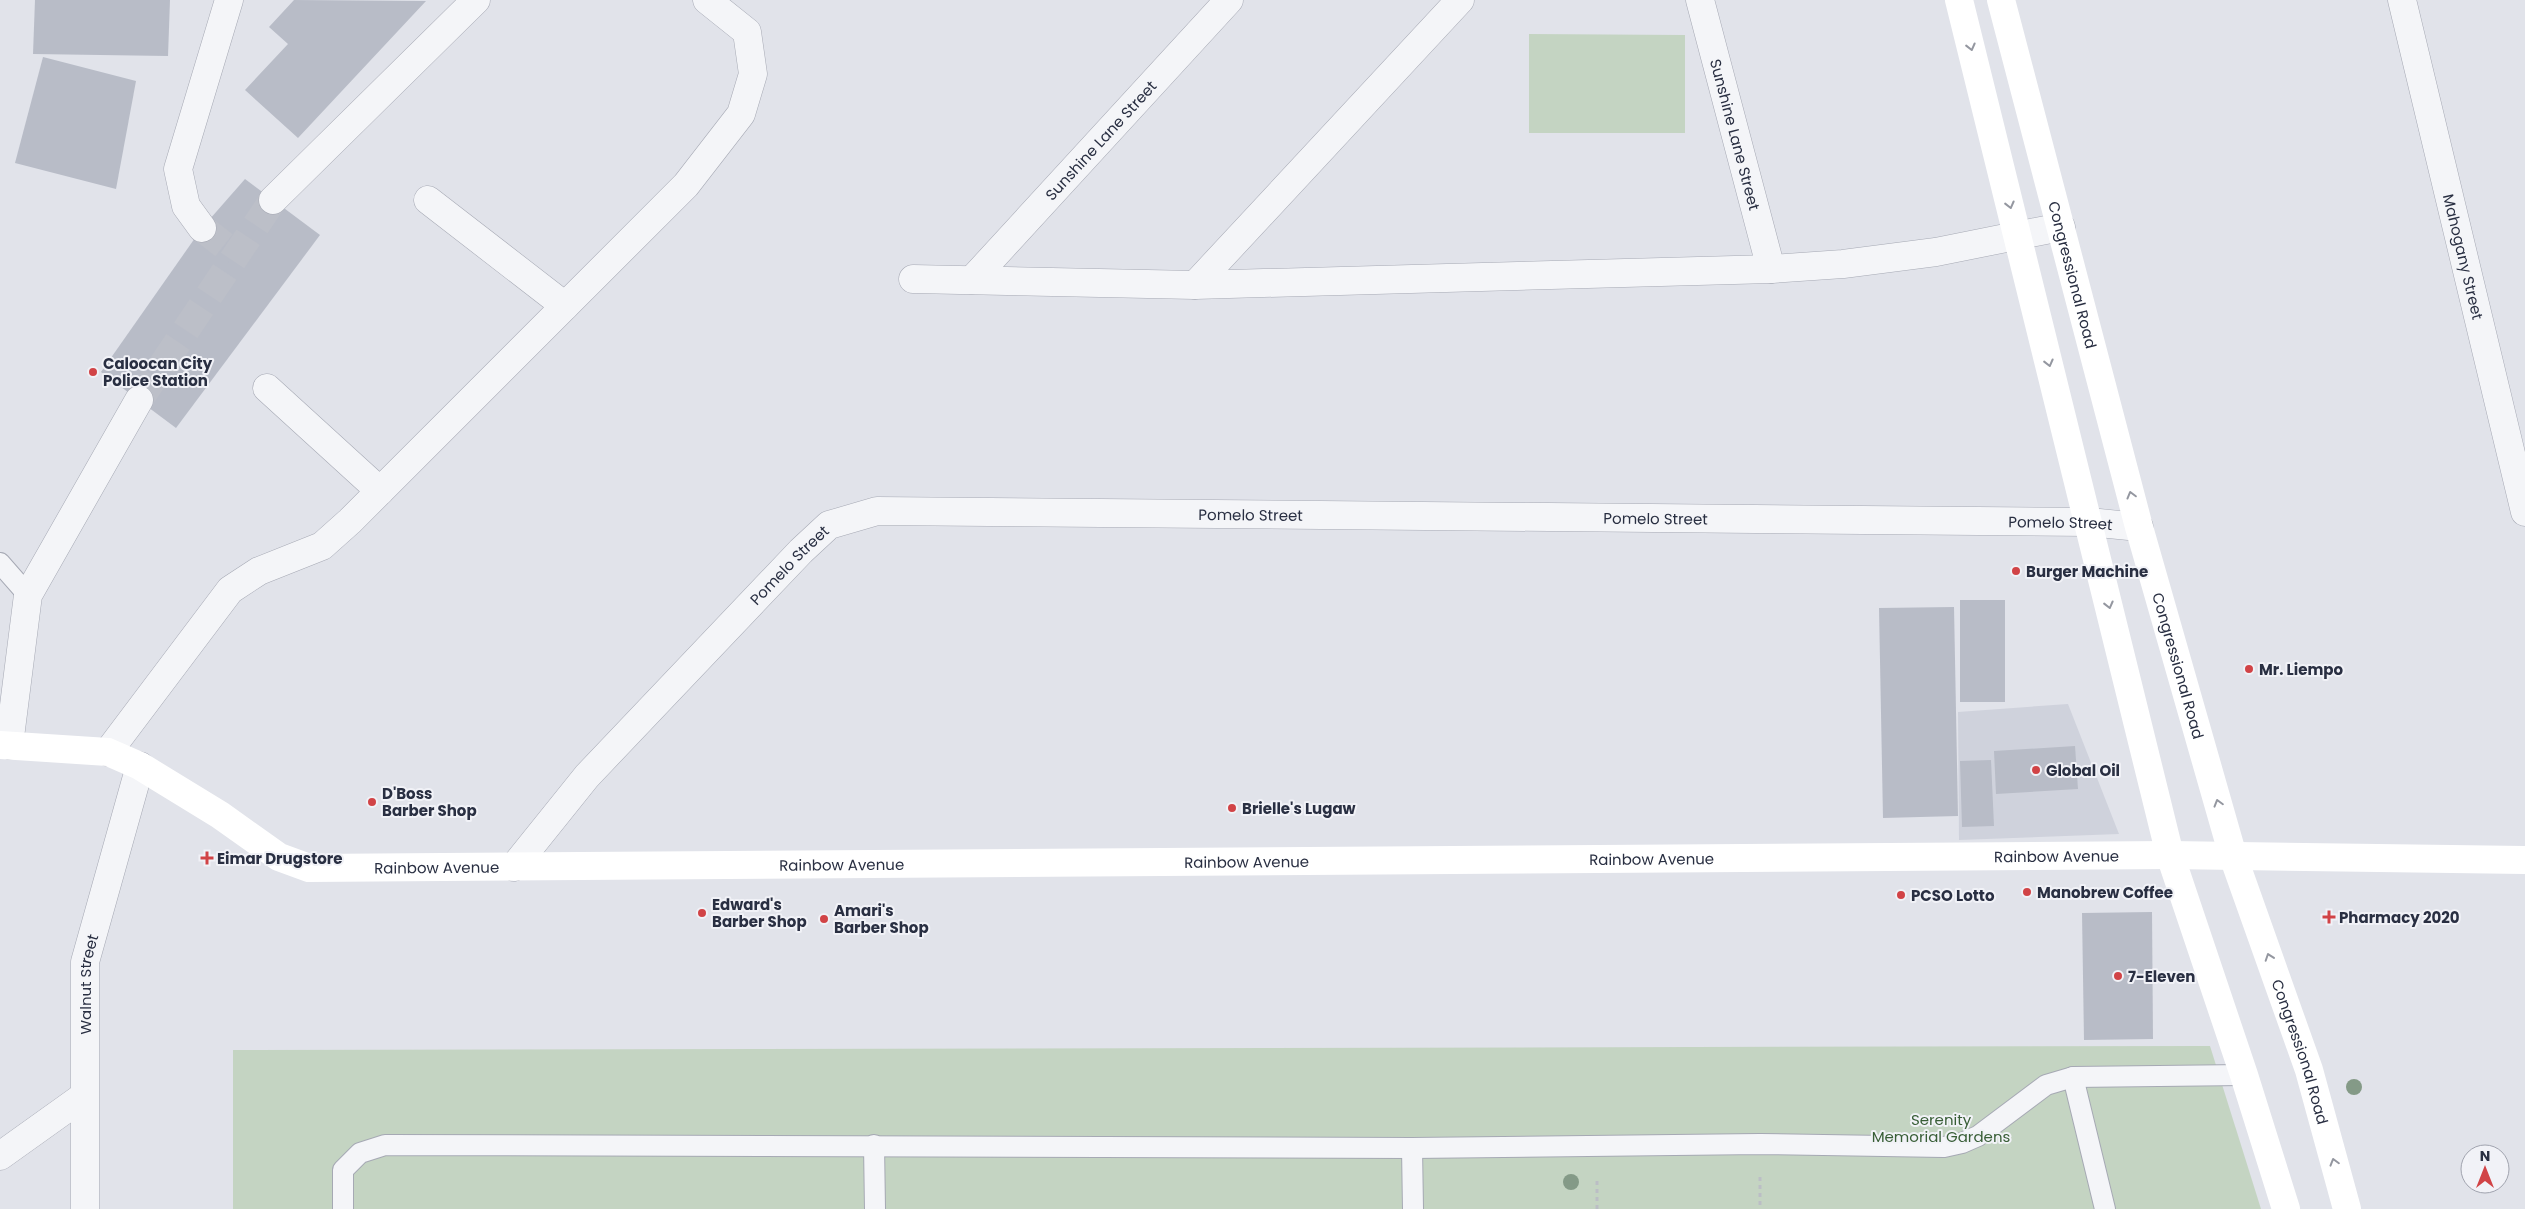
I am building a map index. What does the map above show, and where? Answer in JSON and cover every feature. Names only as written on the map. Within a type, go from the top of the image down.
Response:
[{"type":"street","points":[[202,228],[186,206],[178,169],[230,0]]},
{"type":"street","points":[[273,200],[476,0]]},
{"type":"street","points":[[108,752],[230,590],[258,571],[322,546],[380,491],[686,185],[742,114],[753,74],[747,32],[707,0]]},
{"type":"street","name":"Sunshine Lane Street","points":[[972,280],[1229,0]]},
{"type":"street","points":[[1195,285],[1460,0]]},
{"type":"street","name":"Sunshine Lane Street","points":[[1700,0],[1771,269]]},
{"type":"street","points":[[1959,0],[2170,855],[2244,1075],[2286,1209]]},
{"type":"street","name":"Congressional Road","points":[[2001,0],[2139,527],[2233,856],[2309,1070],[2347,1209]]},
{"type":"street","name":"Mahogany Street","points":[[2402,0],[2525,512]]},
{"type":"street","points":[[428,200],[565,306]]},
{"type":"street","points":[[913,279],[1195,285],[1771,269],[1842,264],[1936,252],[2061,227]]},
{"type":"street","points":[[267,388],[380,491]]},
{"type":"street","points":[[4,745],[28,595],[139,400]]},
{"type":"street","name":"Pomelo Street","points":[[514,868],[587,776],[801,551],[830,525],[877,511],[2089,522],[2139,527]]},
{"type":"street","name":"Rainbow Avenue","points":[[4,745],[108,752],[140,766],[220,815],[279,858],[309,868],[2170,855],[2525,860]]},
{"type":"street","name":"Walnut Street","points":[[85,1209],[85,962],[140,766]]},
{"type":"street","points":[[0,1156],[84,1096]]},
{"type":"lane","points":[[0,563],[28,595]]},
{"type":"lane","points":[[343,1209],[343,1170],[360,1153],[385,1145],[1412,1148],[1760,1144],[1944,1147],[1962,1143],[1978,1136],[2046,1085],[2073,1077],[2244,1075]]},
{"type":"lane","points":[[2073,1077],[2105,1209]]},
{"type":"lane","points":[[874,1145],[875,1209]]},
{"type":"lane","points":[[1412,1148],[1413,1209]]},
{"type":"shaded area","points":[[2068,704],[2119,834],[1959,840],[1958,712]]},
{"type":"green space","points":[[1529,34],[1685,35],[1685,133],[1529,133]]},
{"type":"green space","name":"Serenity Memorial Gardens","points":[[2210,1046],[2261,1209],[233,1209],[233,1050]]},
{"type":"building","points":[[35,0],[170,0],[168,56],[33,54]]},
{"type":"building","points":[[294,0],[426,1],[298,138],[245,90],[288,44],[269,27]]},
{"type":"building","points":[[43,57],[136,81],[116,189],[15,163]]},
{"type":"building","points":[[245,179],[320,235],[176,428],[101,372],[202,228]]},
{"type":"building","points":[[1960,600],[2005,600],[2005,702],[1960,702]]},
{"type":"building","points":[[1954,607],[1958,816],[1883,818],[1879,608]]},
{"type":"building","name":"Global Oil","points":[[2075,746],[2078,789],[1996,794],[1994,751]]},
{"type":"building","points":[[1991,760],[1994,826],[1962,827],[1960,761]]},
{"type":"building","points":[[2152,912],[2153,1039],[2084,1040],[2082,913]]},
{"type":"tunnel","points":[[139,400],[273,200]]},
{"type":"tunnel","points":[[202,228],[235,254]]},
{"type":"place","name":"Caloocan City Police Station","points":[[93,372]]},
{"type":"place","name":"Burger Machine","points":[[2016,571]]},
{"type":"place","name":"Mr. Liempo","points":[[2249,669]]},
{"type":"place","name":"Global Oil","points":[[2036,770]]},
{"type":"place","name":"D'Boss Barber Shop","points":[[372,802]]},
{"type":"place","name":"Brielle's Lugaw","points":[[1232,808]]},
{"type":"place","name":"Eimar Drugstore","points":[[207,858]]},
{"type":"place","name":"Manobrew Coffee","points":[[2027,892]]},
{"type":"place","name":"PCSO Lotto","points":[[1901,895]]},
{"type":"place","name":"Edward's Barber Shop","points":[[702,913]]},
{"type":"place","name":"Pharmacy 2020","points":[[2329,917]]},
{"type":"place","name":"Amari's Barber Shop","points":[[824,919]]},
{"type":"place","name":"7-Eleven","points":[[2118,976]]}]
